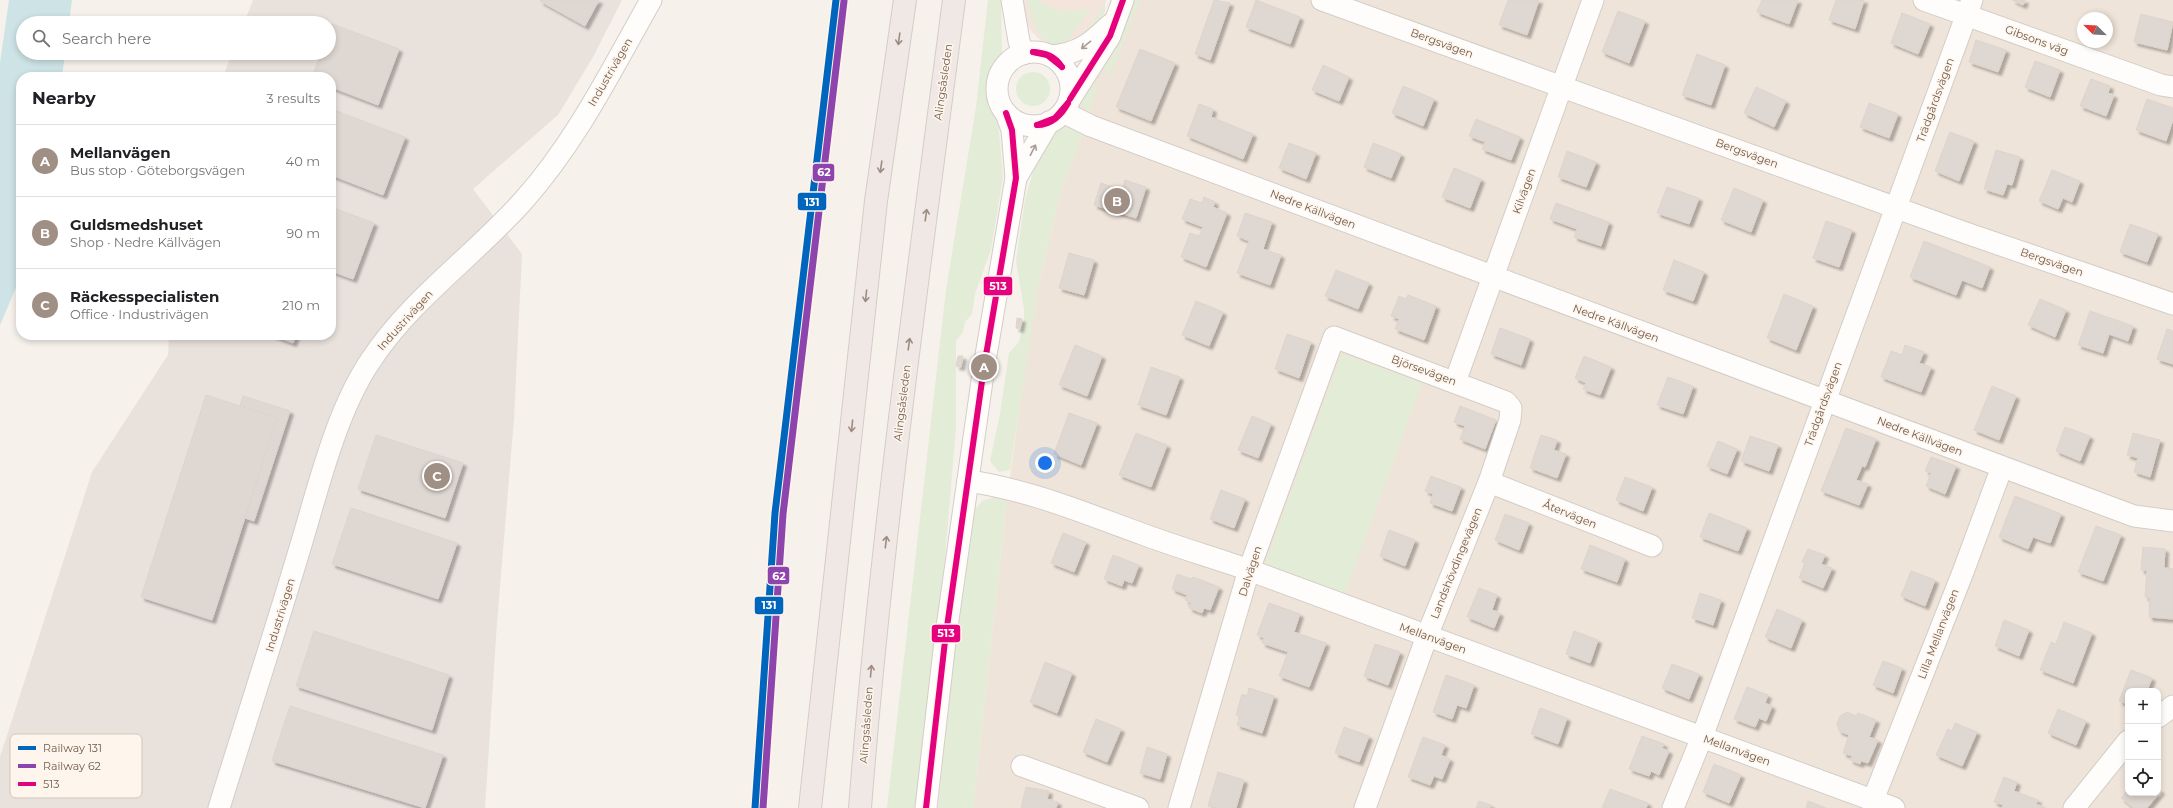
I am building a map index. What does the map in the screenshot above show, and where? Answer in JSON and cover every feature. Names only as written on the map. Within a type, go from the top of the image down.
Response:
[{"type":"highway","points":[[810,808],[876,201],[905,0]]},
{"type":"highway","name":"Alingsåsleden","points":[[860,808],[871,671],[908,354],[954,0]]},
{"type":"street","name":"Industrivägen","points":[[219,808],[318,489],[351,394],[371,360],[395,329],[457,265],[523,202],[554,165],[595,99],[651,0]]},
{"type":"street","points":[[1012,0],[1019,41],[1023,54]]},
{"type":"street","points":[[1016,178],[1110,36],[1114,21],[1123,0]]},
{"type":"street","name":"Bergsvägen","points":[[1322,0],[2173,304]]},
{"type":"street","name":"Kilvägen","points":[[1455,382],[1593,0]]},
{"type":"street","name":"Gibsons väg","points":[[1924,0],[1970,7],[2160,84],[2173,87]]},
{"type":"street","name":"Trädgårdsvägen","points":[[1673,808],[1702,737],[1824,400],[1970,7]]},
{"type":"street","points":[[926,808],[945,641],[984,367],[1016,178],[1012,130],[998,96],[999,79],[1008,63],[1023,54],[1037,52],[1051,56],[1068,55],[1079,50],[1114,21]]},
{"type":"street","points":[[1006,113],[1015,120],[1026,125],[1038,125],[1061,111],[1069,78],[1062,65],[1051,56]]},
{"type":"street","name":"Nedre Källvägen","points":[[1061,111],[1091,126],[2134,516],[2173,520]]},
{"type":"street","name":"Björsevägen","points":[[1334,337],[1506,402],[1512,408]]},
{"type":"street","name":"Dalvägen","points":[[1179,808],[1249,570],[1334,337]]},
{"type":"street","name":"Landshövdingevägen","points":[[1365,808],[1427,636],[1489,482],[1510,420],[1512,408]]},
{"type":"street","name":"Lilla Mellanvägen","points":[[1873,800],[1963,572],[2002,467]]},
{"type":"street","name":"Mellanvägen","points":[[968,481],[1017,490],[1057,502],[1146,536],[1249,570],[1894,808]]},
{"type":"street","name":"Återvägen","points":[[1489,482],[1652,546]]},
{"type":"street","points":[[2161,715],[2173,706]]},
{"type":"street","points":[[2074,808],[2125,745]]},
{"type":"street","points":[[1022,766],[1138,808]]},
{"type":"shaded area","points":[[9,0],[72,0],[70,16],[16,16],[16,60],[64,60],[63,72],[16,72],[16,288],[0,325],[0,63]]},
{"type":"shaded area","points":[[253,0],[622,0],[593,57],[558,115],[473,189],[522,254],[514,418],[497,622],[485,808],[0,808],[0,757],[92,472],[168,355],[169,340],[336,340],[336,72],[225,72],[229,60],[336,60],[336,16],[247,16]]},
{"type":"shaded area","points":[[1018,0],[1106,0],[1085,42],[1050,49],[1032,32],[1022,17]]},
{"type":"shaded area","points":[[1127,0],[2173,0],[2173,808],[973,808],[1007,498],[1029,339],[1039,282],[1063,183],[1083,132],[1053,132]]},
{"type":"green space","points":[[988,0],[1001,0],[1002,55],[988,84],[990,105],[998,120],[1003,177],[991,249],[975,294],[972,314],[965,322],[963,332],[956,341],[956,428],[939,626],[921,808],[887,808],[946,290],[976,107]]},
{"type":"green space","points":[[1027,0],[1039,0],[1050,7],[1070,11],[1090,8],[1069,39],[1068,45],[1057,45],[1049,43],[1039,33]]},
{"type":"green space","points":[[1105,0],[1105,12],[1086,38],[1084,34],[1100,12]]},
{"type":"green space","points":[[1135,0],[1140,0],[1110,76],[1101,65],[1118,39]]},
{"type":"green space","points":[[1033,72],[1045,77],[1050,89],[1045,101],[1033,106],[1021,101],[1016,89],[1021,77]]},
{"type":"green space","points":[[1091,77],[1097,88],[1089,112],[1082,104],[1080,93]]},
{"type":"green space","points":[[1068,126],[1084,132],[1063,183],[1039,282],[1010,470],[999,472],[990,461],[1000,414],[1009,353],[1019,342],[1024,319],[1024,309],[1016,261],[1025,200],[1037,158],[1053,132]]},
{"type":"green space","points":[[1342,354],[1422,383],[1345,593],[1265,564]]},
{"type":"green space","points":[[994,497],[1007,498],[973,808],[938,808],[955,648],[975,510],[982,501]]},
{"type":"building","points":[[599,0],[585,26],[540,1]]},
{"type":"building","points":[[1214,0],[1230,3],[1210,60],[1195,54]]},
{"type":"building","points":[[1256,0],[1300,17],[1290,44],[1246,27]]},
{"type":"building","points":[[1508,0],[1539,0],[1527,35],[1499,25]]},
{"type":"building","points":[[1762,0],[1798,0],[1789,24],[1757,12]]},
{"type":"building","points":[[1836,0],[1864,0],[1855,29],[1829,20]]},
{"type":"building","points":[[2012,0],[2025,0],[2023,5]]},
{"type":"building","points":[[1618,11],[1645,21],[1629,63],[1602,52]]},
{"type":"building","points":[[1902,13],[1930,24],[1918,54],[1891,43]]},
{"type":"building","points":[[2141,14],[2173,22],[2167,50],[2134,42]]},
{"type":"building","points":[[336,25],[399,49],[378,105],[336,89],[336,72],[314,72],[318,60],[336,60]]},
{"type":"building","points":[[1976,40],[2006,50],[1998,72],[1969,62]]},
{"type":"building","points":[[1140,49],[1175,63],[1151,121],[1116,107]]},
{"type":"building","points":[[1697,54],[1725,65],[1711,105],[1682,95]]},
{"type":"building","points":[[2035,61],[2060,70],[2050,97],[2025,87]]},
{"type":"building","points":[[1323,65],[1349,77],[1339,101],[1312,90]]},
{"type":"building","points":[[2091,79],[2110,86],[2108,93],[2114,95],[2106,116],[2080,106]]},
{"type":"building","points":[[1403,86],[1434,99],[1423,126],[1392,113]]},
{"type":"building","points":[[1756,87],[1786,101],[1774,127],[1744,113]]},
{"type":"building","points":[[2147,99],[2173,108],[2173,120],[2166,141],[2136,130]]},
{"type":"building","points":[[1869,103],[1898,114],[1889,138],[1860,127]]},
{"type":"building","points":[[1199,104],[1213,109],[1211,117],[1253,134],[1243,159],[1187,136]]},
{"type":"building","points":[[336,111],[405,137],[383,195],[336,177]]},
{"type":"building","points":[[1476,119],[1520,137],[1511,160],[1482,149],[1485,142],[1469,136]]},
{"type":"building","points":[[1950,132],[1974,141],[1959,181],[1935,171]]},
{"type":"building","points":[[1289,143],[1316,153],[1306,179],[1279,168]]},
{"type":"building","points":[[1373,143],[1401,154],[1391,178],[1364,167]]},
{"type":"building","points":[[1996,150],[2020,157],[2012,185],[2007,184],[2003,195],[1984,189]]},
{"type":"building","points":[[1567,151],[1596,162],[1586,187],[1558,177]]},
{"type":"building","points":[[1454,168],[1481,179],[1470,208],[1442,197]]},
{"type":"building","points":[[2052,170],[2080,181],[2072,202],[2063,198],[2058,209],[2039,201]]},
{"type":"building","points":[[1125,180],[1146,187],[1136,218],[1094,205],[1101,183],[1122,190]]},
{"type":"building","points":[[1667,187],[1699,198],[1689,224],[1657,213]]},
{"type":"building","points":[[1734,188],[1763,200],[1751,232],[1721,220]]},
{"type":"building","points":[[1204,197],[1215,202],[1213,207],[1227,213],[1206,267],[1181,257],[1190,233],[1199,236],[1203,227],[1182,219],[1190,199],[1202,203]]},
{"type":"building","points":[[1556,203],[1609,222],[1601,246],[1574,237],[1577,229],[1550,219]]},
{"type":"building","points":[[336,209],[374,223],[353,279],[336,273]]},
{"type":"building","points":[[1245,213],[1272,222],[1263,249],[1281,255],[1270,285],[1237,273],[1249,241],[1237,236]]},
{"type":"building","points":[[1826,221],[1852,230],[1839,267],[1813,258]]},
{"type":"building","points":[[2130,224],[2158,234],[2147,262],[2120,252]]},
{"type":"building","points":[[1924,241],[1990,267],[1982,288],[1962,280],[1956,295],[1910,277]]},
{"type":"building","points":[[1069,253],[1094,260],[1084,295],[1059,288]]},
{"type":"building","points":[[1674,260],[1704,272],[1693,301],[1663,290]]},
{"type":"building","points":[[1336,270],[1369,283],[1358,309],[1325,296]]},
{"type":"building","points":[[1784,294],[1813,306],[1796,350],[1767,338]]},
{"type":"building","points":[[1408,295],[1436,306],[1424,340],[1395,329],[1399,319],[1391,316],[1399,296],[1406,299]]},
{"type":"building","points":[[2040,299],[2066,310],[2055,337],[2028,325]]},
{"type":"building","points":[[1196,301],[1223,312],[1209,346],[1182,335]]},
{"type":"building","points":[[2090,311],[2133,326],[2128,341],[2109,334],[2103,353],[2078,345]]},
{"type":"building","points":[[1017,318],[1022,319],[1020,329],[1016,328]]},
{"type":"building","points":[[1500,328],[1530,339],[1521,365],[1491,354]]},
{"type":"building","points":[[2167,329],[2173,331],[2173,364],[2157,359]]},
{"type":"building","points":[[1287,334],[1311,342],[1299,378],[1275,369]]},
{"type":"building","points":[[285,340],[294,340],[293,343]]},
{"type":"building","points":[[1075,345],[1102,356],[1087,396],[1059,385]]},
{"type":"building","points":[[1905,345],[1924,352],[1919,363],[1931,367],[1921,392],[1881,377],[1891,351],[1902,355]]},
{"type":"building","points":[[958,356],[963,356],[961,367],[956,366]]},
{"type":"building","points":[[1584,356],[1611,367],[1600,395],[1583,389],[1586,383],[1575,378]]},
{"type":"building","points":[[1151,367],[1180,377],[1166,415],[1138,405]]},
{"type":"building","points":[[1668,377],[1693,386],[1683,414],[1657,405]]},
{"type":"building","points":[[1992,386],[2016,396],[1999,440],[1974,430]]},
{"type":"building","points":[[206,395],[277,418],[212,620],[141,597]]},
{"type":"building","points":[[243,396],[290,411],[254,521],[245,518],[277,418],[240,406]]},
{"type":"building","points":[[1460,406],[1496,420],[1485,449],[1460,439],[1465,426],[1454,422]]},
{"type":"building","points":[[1069,413],[1097,423],[1081,465],[1054,454]]},
{"type":"building","points":[[1252,416],[1271,424],[1258,458],[1238,450]]},
{"type":"building","points":[[2065,427],[2090,436],[2080,461],[2056,451]]},
{"type":"building","points":[[1846,428],[1876,439],[1865,467],[1862,466],[1856,480],[1868,484],[1859,505],[1821,491]]},
{"type":"building","points":[[1136,433],[1167,445],[1151,487],[1119,475]]},
{"type":"building","points":[[2133,433],[2160,440],[2150,477],[2134,472],[2138,458],[2127,455]]},
{"type":"building","points":[[376,435],[463,463],[445,518],[358,489]]},
{"type":"building","points":[[1541,435],[1557,440],[1554,450],[1566,454],[1557,478],[1530,468]]},
{"type":"building","points":[[1750,436],[1778,445],[1769,471],[1741,461]]},
{"type":"building","points":[[1718,441],[1737,449],[1727,474],[1707,466]]},
{"type":"building","points":[[1931,457],[1956,466],[1945,494],[1926,486],[1931,473],[1925,471]]},
{"type":"building","points":[[1431,476],[1461,487],[1452,511],[1430,503],[1433,494],[1425,491]]},
{"type":"building","points":[[1625,477],[1652,487],[1643,511],[1616,500]]},
{"type":"building","points":[[1221,490],[1245,499],[1234,528],[1210,519]]},
{"type":"building","points":[[2015,496],[2061,514],[2050,543],[2033,537],[2028,549],[1999,537]]},
{"type":"building","points":[[351,508],[457,543],[438,599],[332,564]]},
{"type":"building","points":[[1709,513],[1747,528],[1738,551],[1700,537]]},
{"type":"building","points":[[1505,514],[1529,523],[1519,550],[1495,540]]},
{"type":"building","points":[[2096,526],[2121,535],[2103,581],[2078,572]]},
{"type":"building","points":[[1389,530],[1415,540],[1405,566],[1380,556]]},
{"type":"building","points":[[1063,533],[1086,542],[1074,572],[1051,563]]},
{"type":"building","points":[[1590,545],[1625,559],[1617,582],[1581,569]]},
{"type":"building","points":[[2143,547],[2165,549],[2164,568],[2173,569],[2173,619],[2149,617],[2150,598],[2145,597],[2147,570],[2141,570]]},
{"type":"building","points":[[1808,549],[1825,555],[1821,564],[1832,568],[1823,588],[1799,578],[1805,563],[1802,562]]},
{"type":"building","points":[[1113,555],[1139,565],[1132,583],[1124,580],[1122,586],[1104,579]]},
{"type":"building","points":[[1911,571],[1935,580],[1925,606],[1901,596]]},
{"type":"building","points":[[1177,574],[1191,579],[1193,577],[1219,587],[1210,610],[1204,608],[1202,613],[1189,608],[1191,603],[1185,600],[1187,595],[1172,589]]},
{"type":"building","points":[[1479,588],[1497,595],[1492,610],[1500,613],[1494,628],[1467,617]]},
{"type":"building","points":[[1700,593],[1721,600],[1713,625],[1692,618]]},
{"type":"building","points":[[1269,603],[1300,614],[1294,632],[1326,643],[1309,687],[1279,676],[1288,652],[1262,643],[1264,638],[1257,635]]},
{"type":"building","points":[[1777,609],[1802,620],[1791,648],[1765,637]]},
{"type":"building","points":[[2004,620],[2029,630],[2019,656],[1995,646]]},
{"type":"building","points":[[2064,622],[2092,633],[2073,683],[2040,670],[2051,642],[2056,644]]},
{"type":"building","points":[[314,631],[449,675],[432,730],[296,686]]},
{"type":"building","points":[[1574,631],[1598,640],[1590,663],[1566,654]]},
{"type":"building","points":[[1375,644],[1400,652],[1388,685],[1364,676]]},
{"type":"building","points":[[1883,661],[1902,668],[1893,693],[1873,685]]},
{"type":"building","points":[[1045,662],[1072,673],[1057,713],[1030,702]]},
{"type":"building","points":[[1672,664],[1699,674],[1689,699],[1662,688]]},
{"type":"building","points":[[2131,670],[2152,678],[2148,688],[2125,688],[2125,703],[2119,701]]},
{"type":"building","points":[[1446,675],[1474,685],[1466,708],[1457,705],[1452,719],[1433,712]]},
{"type":"building","points":[[1747,687],[1768,695],[1765,703],[1772,706],[1766,721],[1759,718],[1755,727],[1734,719]]},
{"type":"building","points":[[1249,688],[1274,696],[1262,733],[1237,725],[1240,716],[1236,715],[1242,694],[1247,696]]},
{"type":"building","points":[[290,706],[443,755],[425,808],[272,761]]},
{"type":"building","points":[[1540,708],[1567,718],[1558,744],[1531,734]]},
{"type":"building","points":[[2058,709],[2086,721],[2076,745],[2048,733]]},
{"type":"building","points":[[1847,712],[1856,716],[1858,713],[1876,720],[1869,737],[1878,740],[1868,763],[1861,761],[1860,764],[1850,760],[1852,756],[1843,753],[1849,735],[1839,731],[1837,724],[1840,716]]},
{"type":"building","points":[[1096,719],[1121,729],[1107,762],[1083,752]]},
{"type":"building","points":[[1955,723],[1977,732],[1962,766],[1936,755],[1948,729],[1952,731]]},
{"type":"building","points":[[1344,727],[1369,736],[1359,762],[1335,753]]},
{"type":"building","points":[[1642,736],[1664,744],[1662,748],[1669,751],[1659,775],[1651,771],[1649,776],[1629,769]]},
{"type":"building","points":[[1423,737],[1445,745],[1441,755],[1450,759],[1442,779],[1434,776],[1430,785],[1408,777]]},
{"type":"building","points":[[1147,747],[1167,754],[1160,779],[1140,773]]},
{"type":"building","points":[[1714,764],[1741,775],[1729,803],[1703,792]]},
{"type":"building","points":[[1218,772],[1244,780],[1236,808],[1216,808],[1208,806]]},
{"type":"building","points":[[2004,777],[2017,782],[2014,791],[2038,800],[2036,804],[2046,808],[2002,808],[2003,805],[1994,802]]},
{"type":"building","points":[[1026,787],[1049,791],[1047,799],[1058,802],[1056,808],[1021,808]]},
{"type":"building","points":[[1610,789],[1648,803],[1646,808],[1602,808]]},
{"type":"building","points":[[2125,793],[2125,796],[2157,796],[2147,808],[2134,808],[2121,798]]},
{"type":"building","points":[[1479,801],[1491,805],[1490,808],[1476,808]]},
{"type":"building","points":[[1808,801],[1826,808],[1806,808]]},
{"type":"rail line","name":"131","points":[[755,808],[775,513],[836,0]]},
{"type":"rail line","name":"62","points":[[763,808],[783,514],[844,1]]},
{"type":"transit line","name":"513","points":[[1070,99],[1110,36],[1123,0]]},
{"type":"transit line","name":"513","points":[[1033,52],[1050,56],[1062,67]]},
{"type":"transit line","name":"513","points":[[1033,52],[1047,55],[1062,67]]},
{"type":"transit line","name":"513","points":[[1037,125],[1055,118],[1068,103]]},
{"type":"transit line","name":"513","points":[[1037,125],[1042,125],[1056,118],[1063,112],[1068,103]]},
{"type":"transit line","name":"513","points":[[926,808],[945,641],[984,367],[1016,178],[1012,130],[1006,113]]},
{"type":"place","name":"Guldsmedshuset","points":[[1117,201]]},
{"type":"place","name":"Mellanvägen","points":[[984,367]]},
{"type":"place","name":"Räckesspecialisten","points":[[437,476]]}]
